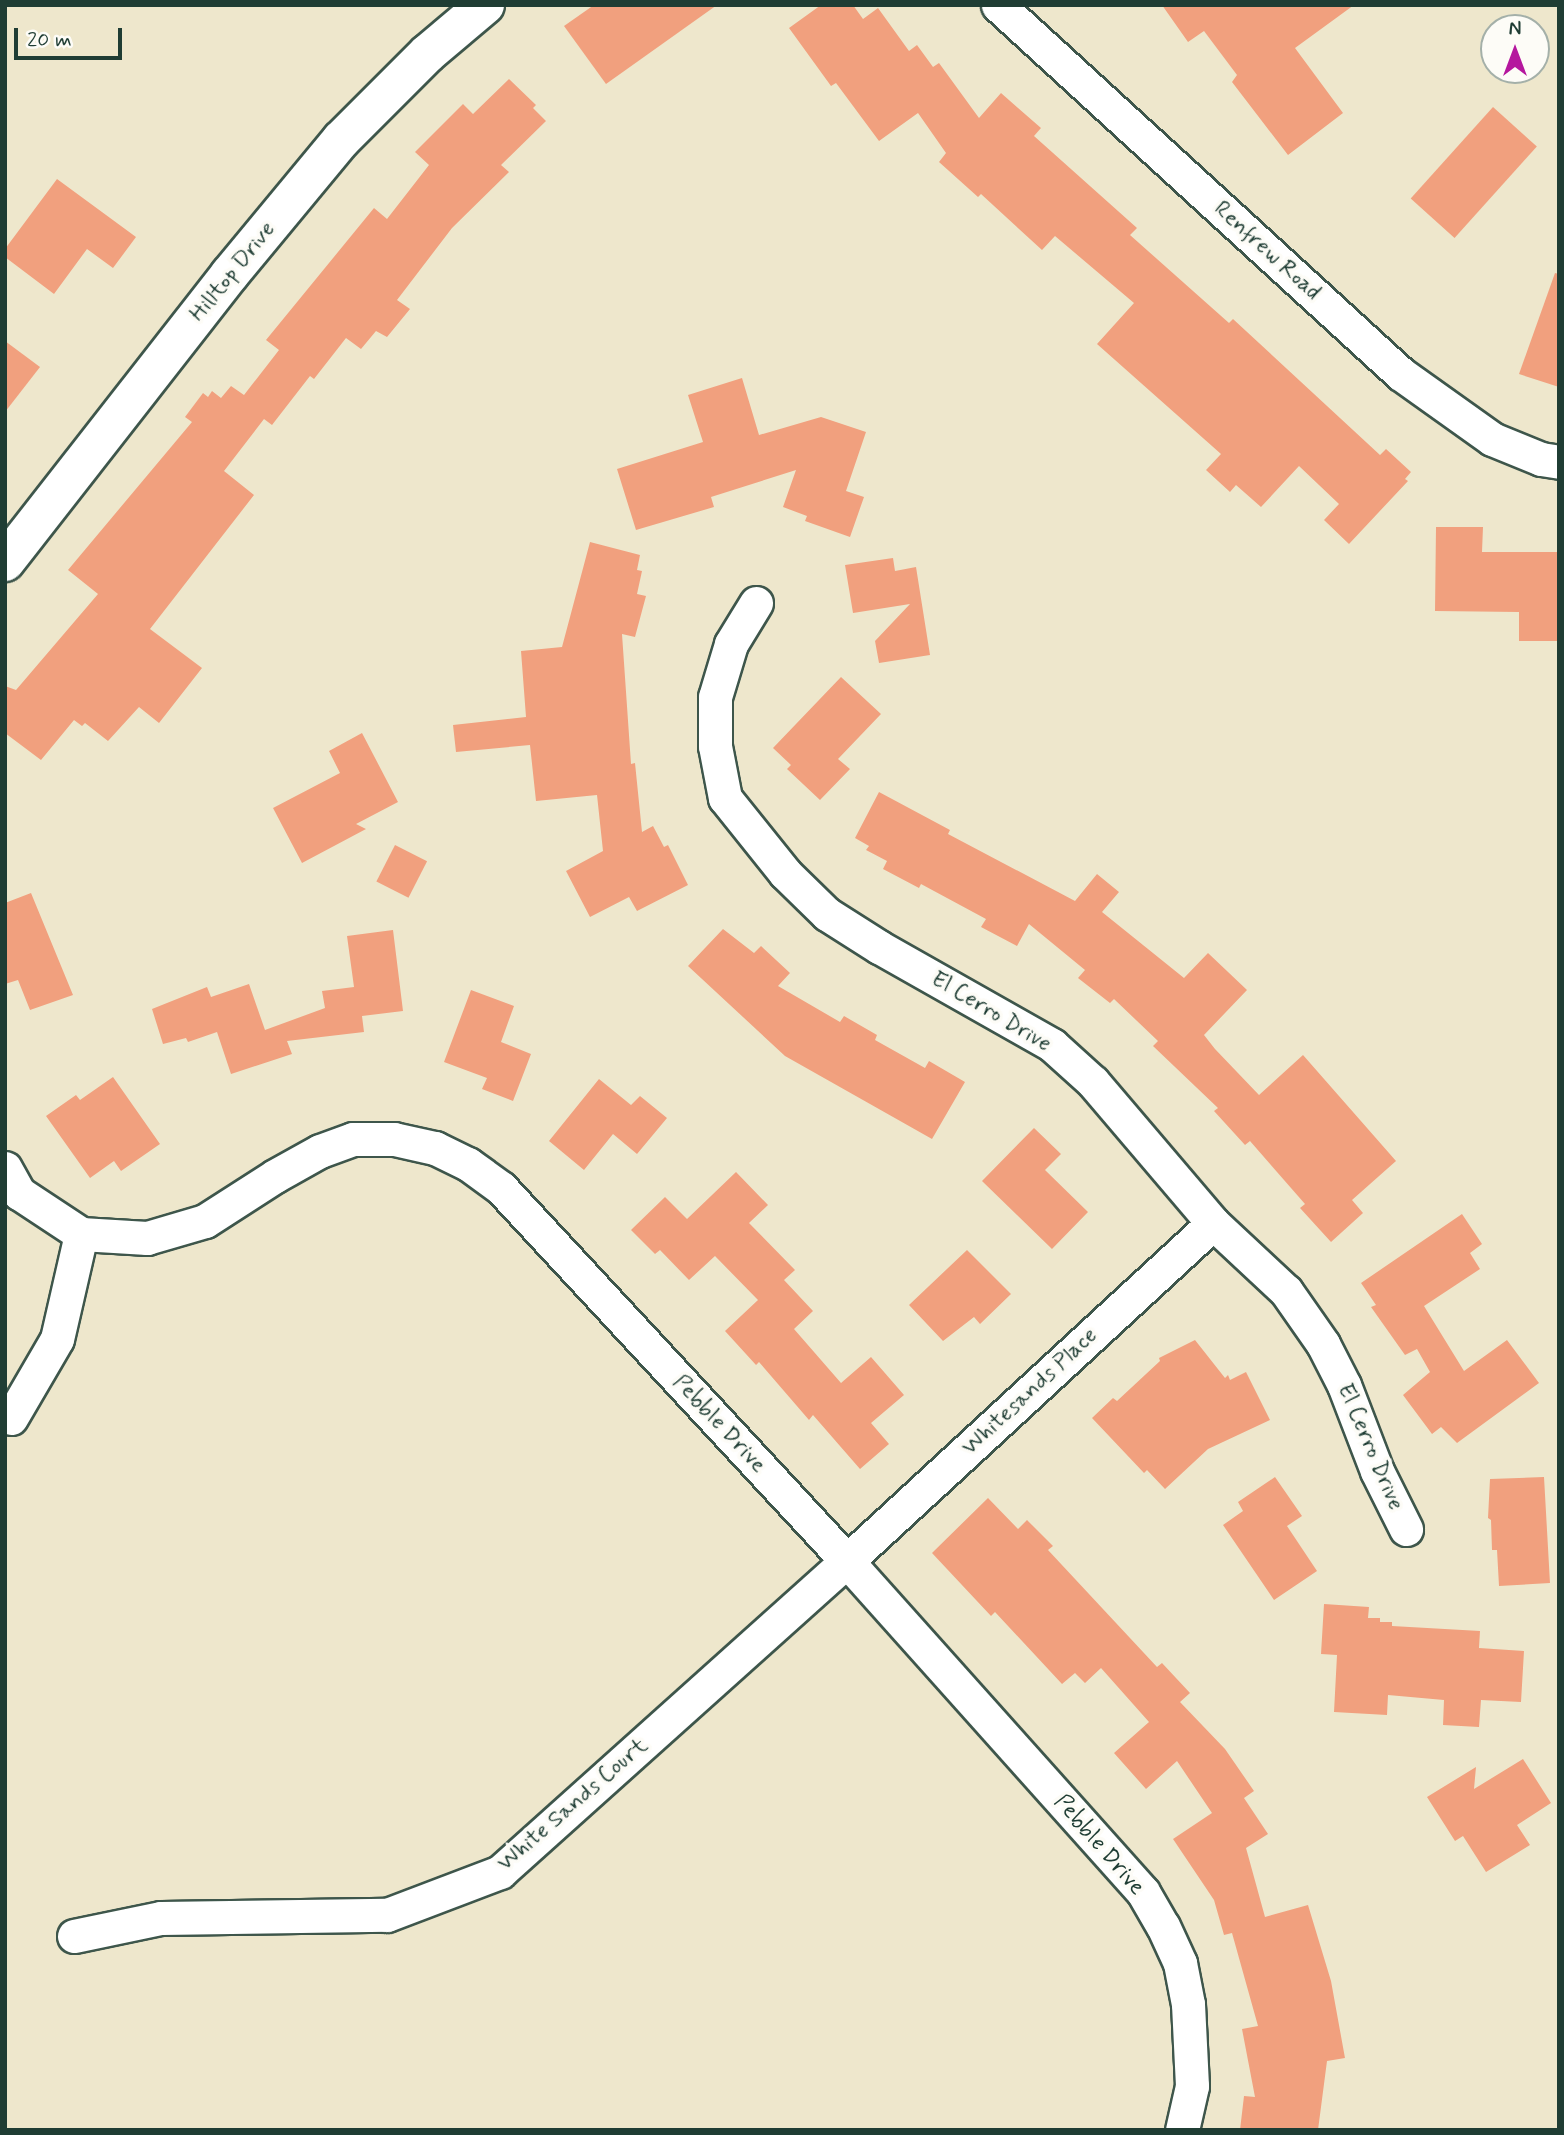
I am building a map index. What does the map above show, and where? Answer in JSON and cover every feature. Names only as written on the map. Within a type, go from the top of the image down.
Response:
[{"type":"street","name":"Hilltop Drive","points":[[5,562],[230,274],[341,140],[427,54],[485,5]]},
{"type":"street","name":"Renfrew Road","points":[[998,5],[1401,373],[1492,439],[1541,460],[1559,462]]},
{"type":"street","name":"El Cerro Drive","points":[[756,603],[731,643],[715,697],[715,746],[725,798],[785,873],[827,914],[1052,1045],[1093,1082],[1213,1223],[1286,1291],[1323,1344],[1344,1385],[1377,1471],[1406,1529]]},
{"type":"street","name":"Pebble Drive","points":[[81,1234],[147,1238],[205,1221],[286,1170],[353,1139],[394,1139],[435,1148],[468,1164],[501,1188],[846,1561],[1143,1892],[1180,1963],[1192,2044],[1192,2085],[1182,2130]]},
{"type":"street","points":[[5,1168],[19,1193],[81,1234],[57,1339],[11,1418]]},
{"type":"street","name":"Whitesands Place","points":[[846,1561],[1213,1223]]},
{"type":"street","name":"White Sands Court","points":[[74,1936],[161,1919],[387,1915],[500,1872],[846,1561]]},
{"type":"building","points":[[594,5],[717,5],[606,84],[564,26]]},
{"type":"building","points":[[821,5],[853,5],[863,19],[878,8],[909,51],[917,45],[933,67],[939,63],[979,118],[1001,93],[1041,128],[1034,136],[1137,228],[1130,235],[1229,323],[1233,319],[1380,455],[1386,449],[1411,472],[1405,479],[1408,481],[1349,544],[1324,520],[1339,504],[1299,466],[1261,507],[1236,485],[1230,492],[1206,470],[1221,454],[1097,344],[1134,303],[1055,236],[1042,250],[981,194],[978,197],[939,162],[946,153],[918,113],[879,141],[836,83],[831,86],[789,28]]},
{"type":"building","points":[[1162,5],[1354,5],[1295,48],[1343,113],[1288,155],[1232,82],[1237,75],[1204,31],[1188,42]]},
{"type":"building","points":[[509,79],[536,105],[533,108],[546,121],[501,165],[509,172],[452,228],[397,300],[410,309],[387,337],[376,331],[361,349],[346,338],[314,379],[310,376],[272,425],[264,419],[224,471],[254,495],[150,629],[202,668],[159,723],[139,707],[108,741],[85,723],[82,726],[74,720],[41,760],[5,733],[5,686],[16,690],[98,594],[68,570],[192,422],[185,417],[203,393],[208,397],[212,391],[221,398],[231,386],[244,395],[279,350],[266,340],[374,208],[387,219],[429,165],[415,152],[463,104],[473,114]]},
{"type":"building","points":[[1493,107],[1537,146],[1455,238],[1411,198]]},
{"type":"building","points":[[57,179],[136,237],[113,268],[87,249],[54,294],[5,257],[5,249]]},
{"type":"building","points":[[1555,273],[1559,274],[1559,387],[1519,374]]},
{"type":"building","points":[[5,341],[40,367],[5,412]]},
{"type":"building","points":[[742,378],[759,435],[821,417],[866,432],[846,491],[864,497],[850,537],[805,521],[807,516],[783,507],[796,470],[711,497],[714,507],[636,530],[617,469],[703,442],[688,395]]},
{"type":"building","points":[[1436,527],[1483,527],[1482,552],[1559,552],[1559,641],[1519,641],[1519,612],[1435,611]]},
{"type":"building","points":[[590,542],[640,555],[637,570],[642,571],[637,594],[646,596],[635,637],[622,634],[631,764],[635,763],[642,832],[653,826],[664,847],[668,845],[688,885],[637,911],[629,897],[590,917],[566,871],[603,851],[597,795],[536,801],[530,745],[456,752],[453,725],[526,717],[521,651],[562,647]]},
{"type":"building","points":[[893,558],[895,571],[916,567],[930,655],[879,663],[875,641],[910,604],[853,613],[845,565]]},
{"type":"building","points":[[841,677],[881,714],[838,759],[850,769],[820,800],[787,769],[791,765],[773,748]]},
{"type":"building","points":[[362,733],[398,802],[356,824],[366,829],[302,863],[273,808],[340,773],[329,751]]},
{"type":"building","points":[[879,792],[950,830],[948,834],[1075,901],[1097,874],[1119,892],[1102,912],[1184,978],[1208,953],[1247,990],[1204,1035],[1215,1049],[1259,1095],[1303,1055],[1396,1161],[1352,1200],[1363,1213],[1331,1242],[1300,1208],[1305,1204],[1250,1141],[1245,1145],[1214,1111],[1218,1108],[1153,1046],[1158,1041],[1114,999],[1110,1003],[1078,978],[1085,970],[1029,924],[1017,946],[981,927],[986,919],[921,884],[919,888],[883,869],[887,861],[866,850],[869,846],[855,838]]},
{"type":"building","points":[[395,845],[427,861],[408,898],[376,882]]},
{"type":"building","points":[[31,893],[73,995],[30,1010],[18,980],[5,984],[5,903]]},
{"type":"building","points":[[723,929],[754,953],[761,946],[790,973],[778,986],[840,1022],[844,1016],[877,1035],[875,1040],[925,1068],[929,1061],[965,1082],[932,1139],[785,1056],[688,966]]},
{"type":"building","points":[[393,930],[403,1011],[362,1016],[364,1032],[287,1041],[292,1054],[231,1074],[217,1032],[188,1042],[186,1038],[163,1044],[152,1009],[207,987],[211,997],[249,984],[265,1030],[325,1008],[322,991],[354,987],[347,936]]},
{"type":"building","points":[[471,990],[514,1006],[501,1042],[531,1054],[513,1101],[482,1089],[487,1078],[444,1062]]},
{"type":"building","points":[[113,1077],[160,1144],[121,1171],[114,1161],[90,1178],[46,1116],[76,1095],[80,1100]]},
{"type":"building","points":[[599,1079],[631,1105],[640,1096],[667,1118],[637,1154],[613,1134],[584,1170],[549,1141]]},
{"type":"building","points":[[1034,1128],[1061,1154],[1045,1170],[1088,1212],[1052,1249],[982,1181]]},
{"type":"building","points":[[736,1172],[768,1205],[749,1223],[795,1270],[784,1280],[813,1311],[794,1329],[841,1383],[871,1357],[904,1395],[871,1423],[889,1444],[860,1469],[813,1415],[809,1420],[759,1362],[756,1365],[725,1331],[758,1300],[715,1256],[689,1280],[660,1250],[655,1254],[631,1230],[665,1197],[687,1219]]},
{"type":"building","points":[[1462,1214],[1482,1244],[1470,1253],[1480,1269],[1424,1306],[1464,1371],[1507,1340],[1539,1383],[1457,1443],[1441,1427],[1432,1434],[1403,1395],[1430,1372],[1417,1349],[1405,1355],[1371,1307],[1376,1305],[1361,1283]]},
{"type":"building","points":[[967,1250],[1011,1294],[980,1324],[974,1317],[943,1341],[909,1305]]},
{"type":"building","points":[[1195,1340],[1225,1378],[1228,1375],[1230,1380],[1246,1372],[1270,1420],[1208,1449],[1165,1489],[1147,1470],[1144,1473],[1092,1418],[1113,1398],[1117,1401],[1160,1361],[1159,1358]]},
{"type":"building","points":[[1275,1477],[1302,1516],[1287,1526],[1317,1571],[1274,1600],[1223,1525],[1243,1511],[1238,1502]]},
{"type":"building","points":[[1544,1477],[1550,1583],[1499,1586],[1497,1550],[1492,1550],[1491,1520],[1488,1518],[1490,1479]]},
{"type":"building","points":[[988,1498],[1018,1529],[1027,1520],[1053,1546],[1048,1550],[1157,1667],[1162,1663],[1190,1693],[1180,1702],[1225,1749],[1254,1791],[1244,1798],[1268,1834],[1246,1848],[1265,1917],[1308,1905],[1331,1981],[1345,2058],[1327,2061],[1318,2130],[1240,2130],[1244,2096],[1255,2097],[1242,2029],[1258,2026],[1232,1933],[1224,1935],[1214,1900],[1173,1839],[1212,1813],[1177,1761],[1146,1789],[1114,1753],[1149,1722],[1101,1668],[1085,1683],[1075,1673],[1062,1684],[995,1612],[991,1616],[932,1553]]},
{"type":"building","points":[[1324,1604],[1369,1607],[1368,1618],[1392,1622],[1392,1626],[1480,1631],[1479,1648],[1524,1651],[1521,1702],[1481,1700],[1479,1727],[1443,1725],[1444,1700],[1388,1695],[1387,1715],[1334,1712],[1337,1655],[1321,1654]]},
{"type":"building","points":[[1523,1759],[1551,1803],[1517,1825],[1530,1845],[1486,1872],[1463,1836],[1455,1841],[1427,1797],[1476,1767],[1474,1789]]}]
